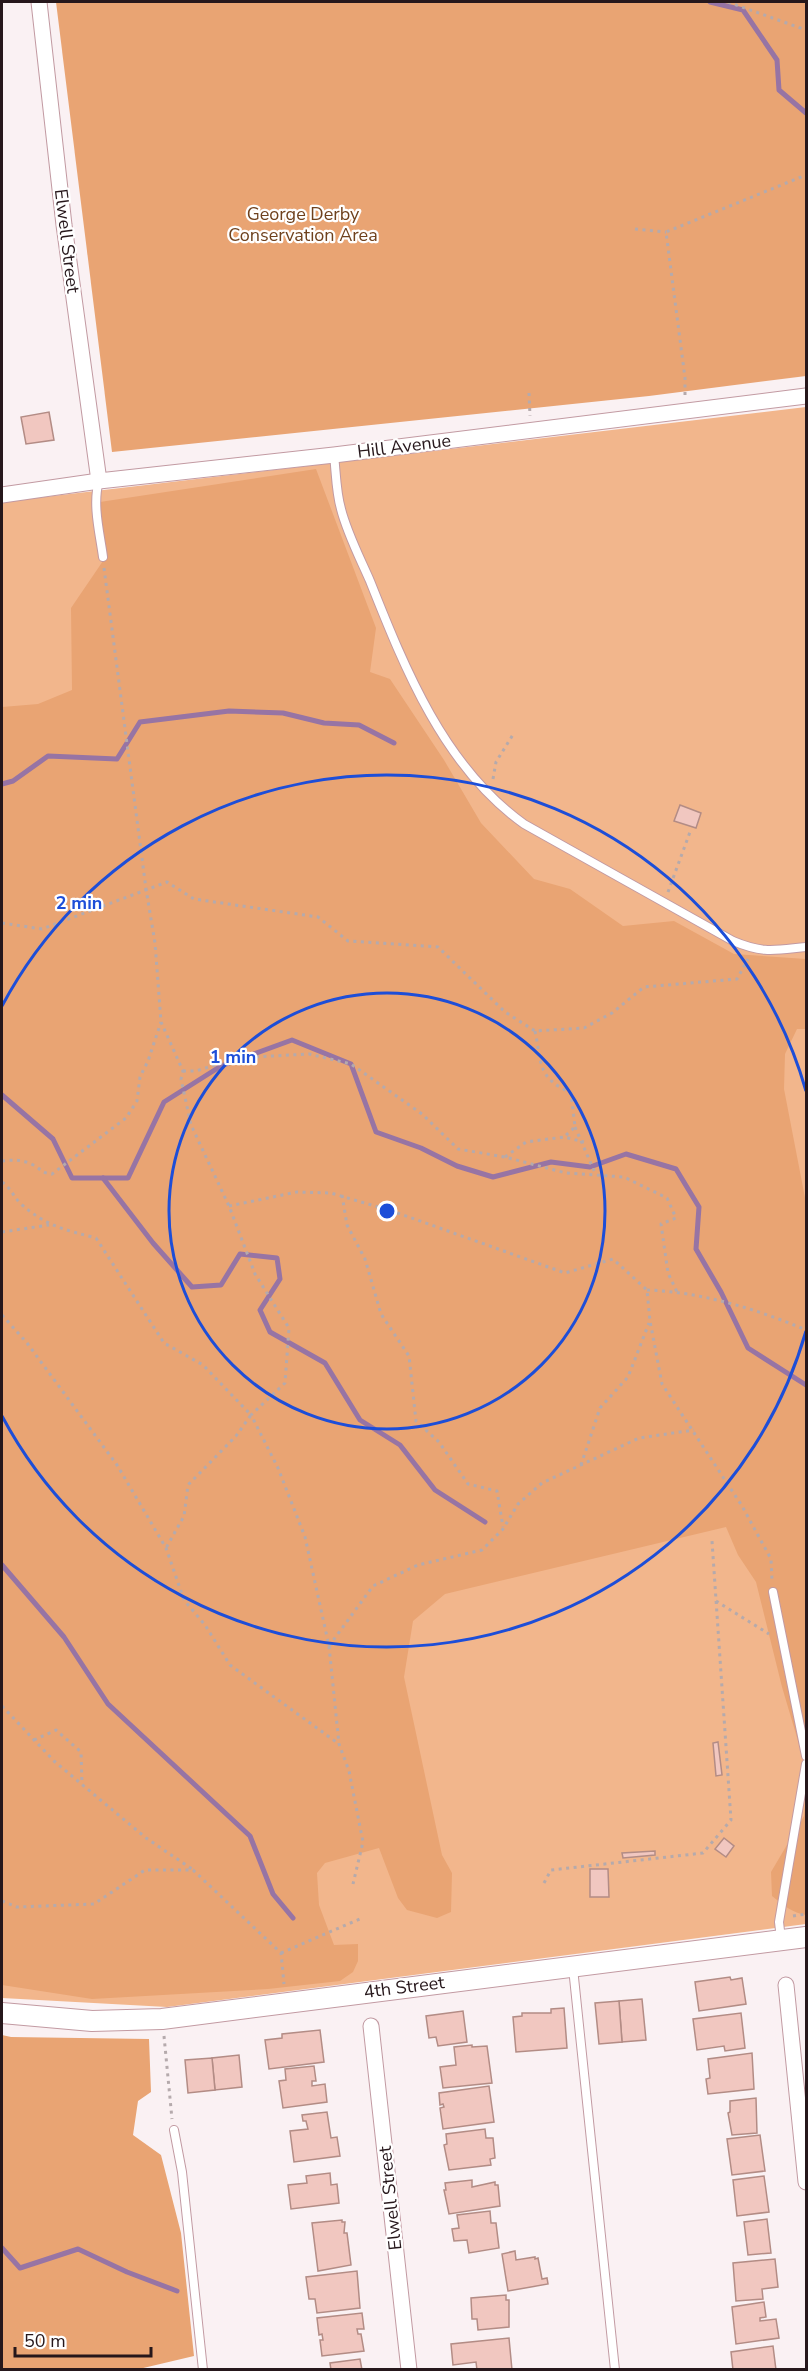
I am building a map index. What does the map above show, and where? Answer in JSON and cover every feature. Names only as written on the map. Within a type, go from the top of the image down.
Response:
[{"type":"street","name":"Elwell Street","points":[[39,2],[64,225],[99,481]]},
{"type":"street","name":"Hill Avenue","points":[[2,495],[99,481],[334,455],[807,396]]},
{"type":"street","name":"4th Street","points":[[2,2013],[92,2021],[162,2019],[807,1937]]},
{"type":"street","points":[[786,1984],[807,2182]]},
{"type":"street","name":"Elwell Street","points":[[371,2026],[409,2370]]},
{"type":"lane","points":[[334,455],[340,509],[392,638],[446,742],[489,796],[524,824],[733,941],[754,950],[771,951],[807,947]]},
{"type":"lane","points":[[99,481],[96,489],[103,557]]},
{"type":"lane","points":[[773,1592],[807,1756]]},
{"type":"lane","points":[[781,1940],[779,1922],[807,1764]]},
{"type":"lane","points":[[573,1965],[615,2370]]},
{"type":"lane","points":[[174,2130],[182,2172],[203,2370]]},
{"type":"path","points":[[728,2],[807,30]]},
{"type":"path","points":[[634,229],[666,232],[807,175]]},
{"type":"path","points":[[666,232],[685,378],[686,410]]},
{"type":"path","points":[[529,393],[530,430]]},
{"type":"path","points":[[103,557],[155,943],[161,1022],[183,1071],[181,1079],[191,1125],[229,1206],[255,1274],[289,1328],[285,1383],[251,1415],[236,1436],[188,1485],[184,1516],[166,1548]]},
{"type":"path","points":[[489,796],[496,762],[514,733]]},
{"type":"path","points":[[664,901],[690,832]]},
{"type":"path","points":[[2,923],[42,929],[167,882],[194,899],[318,917],[348,941],[438,947],[505,1012],[535,1031],[584,1028],[612,1013],[644,987],[737,979],[754,950]]},
{"type":"path","points":[[2,1161],[18,1160],[33,1164],[42,1173],[52,1174],[126,1118],[137,1101],[140,1077],[161,1022]]},
{"type":"path","points":[[535,1031],[543,1071],[553,1084],[571,1093],[575,1127],[584,1142],[596,1174]]},
{"type":"path","points":[[183,1071],[196,1071],[237,1058],[309,1054],[351,1064],[422,1114],[458,1149],[505,1157],[567,1173],[624,1176],[667,1198],[676,1218],[661,1224],[668,1273],[677,1292]]},
{"type":"path","points":[[564,1137],[575,1127]]},
{"type":"path","points":[[505,1157],[526,1142],[564,1137],[584,1142]]},
{"type":"path","points":[[2,1182],[10,1187],[19,1202],[49,1225],[96,1238],[164,1343],[202,1365],[251,1415],[278,1468],[305,1537],[329,1646],[339,1744],[349,1772],[363,1842],[353,1884]]},
{"type":"path","points":[[229,1206],[297,1192],[342,1195],[564,1273],[614,1259],[647,1290],[677,1292],[723,1302],[783,1320],[807,1330]]},
{"type":"path","points":[[342,1195],[347,1225],[365,1259],[381,1314],[409,1356],[416,1421],[439,1442],[468,1484],[497,1491],[503,1529]]},
{"type":"path","points":[[2,1232],[49,1225]]},
{"type":"path","points":[[647,1290],[650,1321],[662,1384],[742,1506],[771,1559],[773,1592]]},
{"type":"path","points":[[2,1315],[27,1343],[117,1465],[166,1548],[184,1600],[205,1624],[230,1665],[339,1744]]},
{"type":"path","points":[[581,1465],[600,1408],[628,1377],[650,1321]]},
{"type":"path","points":[[329,1646],[373,1586],[418,1565],[482,1550],[503,1529],[518,1504],[542,1483],[639,1438],[694,1430]]},
{"type":"path","points":[[544,1883],[551,1870],[703,1853],[731,1820],[712,1541]]},
{"type":"path","points":[[716,1601],[783,1642]]},
{"type":"path","points":[[2,1706],[54,1761],[146,1838],[193,1870],[281,1953],[286,2003]]},
{"type":"path","points":[[34,1740],[56,1730],[81,1752],[82,1784]]},
{"type":"path","points":[[2,1901],[17,1907],[93,1904],[145,1870],[193,1870]]},
{"type":"path","points":[[281,1953],[362,1918]]},
{"type":"path","points":[[162,2019],[174,2130]]},
{"type":"shaded area","points":[[806,407],[806,1924],[167,2007],[2,1998],[2,502]]},
{"type":"green space","name":"George Derby Conservation Area","points":[[56,2],[806,2],[806,376],[649,396],[112,452]]},
{"type":"green space","points":[[316,469],[376,628],[370,672],[390,679],[444,760],[481,823],[534,879],[570,889],[623,926],[674,921],[734,954],[806,959],[806,1029],[797,1029],[785,1054],[784,1089],[806,1203],[806,1768],[782,1687],[756,1582],[738,1555],[726,1527],[445,1594],[413,1621],[404,1677],[442,1855],[452,1873],[451,1912],[437,1918],[407,1910],[398,1898],[379,1848],[325,1863],[317,1873],[319,1905],[334,1945],[358,1944],[358,1961],[353,1972],[340,1981],[268,1989],[92,1999],[2,1985],[2,707],[38,704],[72,690],[71,608],[105,558],[100,502]]},
{"type":"green space","points":[[806,1797],[806,1915],[792,1910],[772,1896],[771,1872],[804,1816]]},
{"type":"green space","points":[[2,2035],[149,2039],[151,2092],[138,2101],[133,2135],[161,2155],[181,2233],[194,2356],[139,2369],[2,2369]]},
{"type":"building","points":[[49,412],[54,440],[26,444],[21,417]]},
{"type":"building","points":[[680,805],[701,813],[696,828],[674,821]]},
{"type":"building","points":[[718,1742],[722,1775],[716,1776],[713,1743]]},
{"type":"building","points":[[724,1838],[734,1846],[726,1857],[715,1849]]},
{"type":"building","points":[[655,1851],[655,1855],[623,1858],[622,1853]]},
{"type":"building","points":[[590,1869],[608,1869],[609,1897],[590,1897]]},
{"type":"building","points":[[730,1977],[731,1980],[742,1978],[746,2004],[699,2011],[695,1982]]},
{"type":"building","points":[[642,1999],[646,2040],[622,2042],[619,2001]]},
{"type":"building","points":[[619,2001],[622,2042],[599,2044],[595,2003]]},
{"type":"building","points":[[564,2008],[567,2048],[516,2052],[513,2017],[522,2016],[522,2013],[551,2013],[551,2009]]},
{"type":"building","points":[[463,2011],[467,2042],[438,2046],[436,2037],[429,2038],[426,2016]]},
{"type":"building","points":[[741,2013],[745,2048],[725,2051],[724,2046],[697,2050],[693,2019]]},
{"type":"building","points":[[320,2030],[324,2062],[269,2069],[265,2040],[282,2038],[282,2034]]},
{"type":"building","points":[[472,2045],[472,2047],[487,2046],[492,2083],[443,2088],[440,2067],[456,2065],[454,2047]]},
{"type":"building","points":[[752,2053],[754,2089],[708,2094],[706,2079],[710,2078],[708,2059]]},
{"type":"building","points":[[239,2055],[242,2087],[215,2090],[212,2058]]},
{"type":"building","points":[[212,2058],[215,2090],[188,2093],[185,2060]]},
{"type":"building","points":[[314,2066],[316,2081],[312,2081],[312,2086],[325,2084],[327,2102],[283,2108],[279,2081],[286,2080],[285,2069]]},
{"type":"building","points":[[489,2086],[494,2122],[443,2129],[440,2108],[444,2107],[443,2104],[440,2105],[439,2093]]},
{"type":"building","points":[[756,2098],[757,2133],[732,2135],[728,2113],[730,2112],[730,2101]]},
{"type":"building","points":[[327,2112],[331,2138],[337,2137],[340,2156],[294,2162],[290,2131],[308,2129],[302,2115]]},
{"type":"building","points":[[485,2129],[486,2138],[493,2138],[495,2158],[490,2159],[491,2165],[449,2170],[444,2145],[447,2144],[446,2134]]},
{"type":"building","points":[[760,2135],[765,2171],[732,2175],[727,2139]]},
{"type":"building","points":[[330,2173],[331,2185],[337,2184],[339,2203],[291,2209],[288,2185],[307,2183],[306,2176]]},
{"type":"building","points":[[764,2176],[769,2212],[737,2216],[733,2180]]},
{"type":"building","points":[[472,2180],[472,2187],[495,2182],[495,2185],[498,2185],[500,2206],[449,2214],[444,2190],[446,2190],[445,2183]]},
{"type":"building","points":[[490,2211],[491,2223],[496,2223],[499,2248],[469,2253],[467,2240],[454,2241],[452,2229],[459,2228],[457,2215]]},
{"type":"building","points":[[767,2219],[771,2253],[748,2255],[744,2222]]},
{"type":"building","points":[[342,2220],[345,2222],[344,2233],[347,2233],[351,2265],[318,2271],[312,2223]]},
{"type":"building","points":[[515,2251],[516,2260],[538,2258],[542,2279],[547,2278],[548,2284],[508,2291],[502,2254]]},
{"type":"building","points":[[775,2259],[778,2287],[762,2289],[763,2299],[736,2301],[733,2263]]},
{"type":"building","points":[[357,2271],[360,2308],[317,2313],[315,2299],[309,2299],[306,2277]]},
{"type":"building","points":[[506,2295],[506,2300],[509,2300],[509,2327],[478,2330],[477,2319],[472,2319],[471,2298]]},
{"type":"building","points":[[764,2302],[766,2317],[760,2318],[760,2321],[776,2319],[779,2338],[736,2344],[732,2307]]},
{"type":"building","points":[[362,2313],[364,2329],[357,2329],[358,2334],[361,2334],[364,2351],[322,2356],[320,2340],[323,2340],[322,2334],[319,2335],[317,2318]]},
{"type":"building","points":[[509,2338],[512,2370],[477,2370],[476,2362],[453,2365],[451,2344]]},
{"type":"building","points":[[773,2346],[776,2370],[733,2370],[731,2352]]},
{"type":"building","points":[[360,2359],[362,2370],[331,2370],[330,2363]]},
{"type":"waterway","points":[[710,2],[743,10],[777,60],[779,90],[806,113]]},
{"type":"waterway","points":[[2,784],[13,781],[48,756],[117,759],[140,722],[229,711],[283,713],[324,723],[359,725],[394,743]]},
{"type":"waterway","points":[[2,1095],[53,1139],[72,1178],[128,1178],[164,1102],[221,1066],[292,1040],[351,1064],[376,1132],[421,1148],[457,1166],[493,1177],[551,1162],[590,1167],[626,1154],[676,1169],[699,1207],[696,1249],[721,1292],[748,1348],[806,1385]]},
{"type":"waterway","points":[[103,1178],[153,1243],[192,1287],[221,1285],[240,1254],[277,1258],[280,1279],[260,1310],[270,1332],[325,1363],[360,1420],[400,1445],[435,1490],[485,1522]]},
{"type":"waterway","points":[[2,1565],[64,1637],[108,1704],[250,1836],[273,1894],[293,1918]]},
{"type":"waterway","points":[[2,2248],[20,2268],[78,2249],[127,2272],[177,2291]]}]
